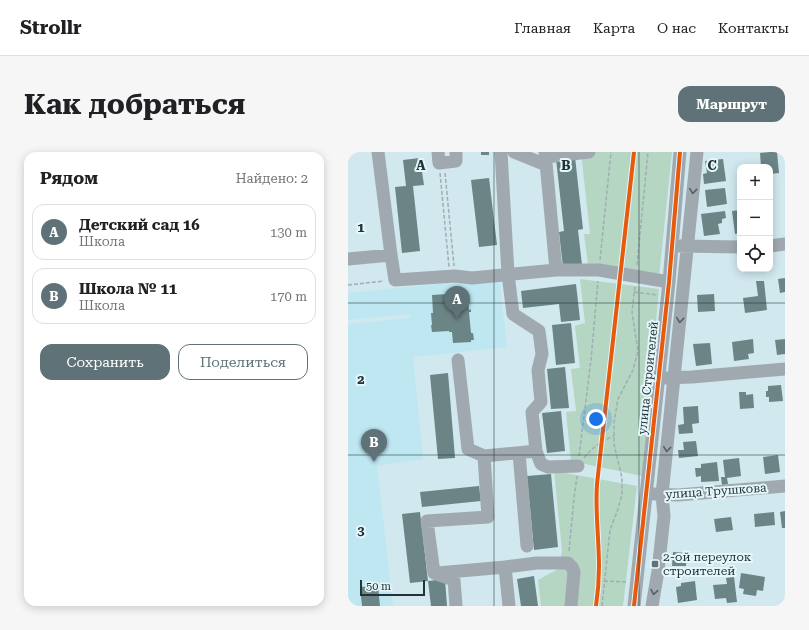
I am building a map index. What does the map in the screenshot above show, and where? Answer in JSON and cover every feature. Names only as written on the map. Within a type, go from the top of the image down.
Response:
[{"type":"street","points":[[378,152],[395,280],[453,276],[472,278],[556,270],[599,270],[669,282]]},
{"type":"street","points":[[440,159],[456,161],[456,152]]},
{"type":"street","points":[[501,152],[508,274],[513,314],[539,331],[542,354],[538,370],[541,402],[532,412],[536,451],[541,464],[548,467],[578,466]]},
{"type":"street","points":[[514,152],[546,158],[589,152]]},
{"type":"street","name":"улица Строителей","points":[[634,606],[669,282],[680,152]]},
{"type":"street","points":[[652,606],[658,571],[664,516],[662,495],[697,152]]},
{"type":"street","points":[[546,158],[556,270]]},
{"type":"street","points":[[773,246],[785,244]]},
{"type":"street","points":[[672,246],[737,247]]},
{"type":"street","points":[[348,260],[391,255]]},
{"type":"street","points":[[458,360],[468,449],[484,456],[536,451]]},
{"type":"street","points":[[658,377],[674,378],[785,369]]},
{"type":"street","points":[[519,453],[527,546]]},
{"type":"street","points":[[434,573],[428,521],[488,517],[484,456]]},
{"type":"street","name":"улица Трушкова","points":[[646,494],[678,495],[785,486]]},
{"type":"street","points":[[434,573],[537,563],[568,563],[574,572],[571,606]]},
{"type":"street","points":[[505,567],[509,606]]},
{"type":"street","points":[[434,573],[454,580],[456,606]]},
{"type":"path","points":[[568,563],[611,152]]},
{"type":"path","points":[[602,606],[610,530],[622,495],[622,478],[614,444],[614,422],[618,399],[633,370],[638,351],[632,312],[648,152]]},
{"type":"path","points":[[440,159],[453,276]]},
{"type":"path","points":[[440,159],[453,276]]},
{"type":"path","points":[[348,285],[395,280]]},
{"type":"path","points":[[634,292],[658,295]]},
{"type":"path","points":[[601,448],[603,433]]},
{"type":"path","points":[[578,466],[591,449],[602,441],[614,436]]},
{"type":"path","points":[[604,580],[626,582]]},
{"type":"shaded area","points":[[499,278],[507,347],[413,357],[423,459],[377,466],[393,606],[348,606],[348,324],[409,318],[410,314],[348,320],[348,293]]},
{"type":"green space","points":[[581,152],[672,152],[659,277],[588,265],[584,234],[590,234]]},
{"type":"green space","points":[[580,279],[659,289],[642,476],[571,461],[566,412],[576,411],[571,369],[580,368],[575,326],[585,323]]},
{"type":"green space","points":[[554,471],[637,486],[623,606],[541,606],[538,580],[560,568],[562,550]]},
{"type":"building","points":[[481,152],[489,152],[489,155],[481,155]]},
{"type":"building","points":[[777,152],[779,173],[773,174],[773,164],[761,164],[760,153]]},
{"type":"building","points":[[575,157],[583,229],[578,230],[582,265],[563,267],[559,232],[564,231],[556,159]]},
{"type":"building","points":[[420,158],[424,185],[413,186],[420,251],[402,253],[395,187],[406,186],[403,160]]},
{"type":"building","points":[[723,159],[726,181],[704,184],[703,174],[707,173],[705,161]]},
{"type":"building","points":[[489,178],[497,245],[479,247],[471,180]]},
{"type":"building","points":[[725,188],[727,204],[707,207],[705,190]]},
{"type":"building","points":[[737,210],[737,234],[735,234],[732,211]]},
{"type":"building","points":[[725,211],[726,218],[722,219],[722,223],[718,224],[720,234],[704,236],[701,214]]},
{"type":"building","points":[[785,278],[785,292],[780,293],[778,279]]},
{"type":"building","points":[[756,281],[764,281],[767,310],[745,313],[743,298],[758,296]]},
{"type":"building","points":[[576,284],[580,320],[561,322],[559,304],[523,308],[521,291]]},
{"type":"building","points":[[460,289],[460,292],[467,292],[469,310],[471,309],[471,312],[469,312],[471,333],[473,333],[474,340],[471,340],[471,342],[453,343],[452,332],[432,332],[432,295],[447,294],[447,291]]},
{"type":"building","points":[[714,294],[715,311],[698,312],[697,295]]},
{"type":"building","points":[[571,323],[575,363],[556,365],[552,325]]},
{"type":"building","points":[[753,339],[754,353],[748,354],[749,359],[734,361],[732,342]]},
{"type":"building","points":[[785,339],[785,354],[777,355],[775,340]]},
{"type":"building","points":[[710,343],[712,364],[696,366],[693,344]]},
{"type":"building","points":[[565,367],[569,408],[551,409],[547,369]]},
{"type":"building","points":[[448,373],[455,458],[438,459],[430,375]]},
{"type":"building","points":[[781,385],[783,401],[769,402],[769,397],[766,397],[768,386]]},
{"type":"building","points":[[739,392],[746,392],[746,395],[753,394],[754,408],[740,409]]},
{"type":"building","points":[[698,406],[699,423],[692,424],[693,433],[679,434],[678,425],[684,424],[683,407]]},
{"type":"building","points":[[561,411],[565,451],[547,453],[542,413]]},
{"type":"building","points":[[696,441],[698,456],[679,458],[678,450],[684,450],[683,442]]},
{"type":"building","points":[[778,455],[780,472],[765,474],[763,457]]},
{"type":"building","points":[[739,458],[741,476],[727,478],[728,484],[722,485],[721,477],[725,477],[723,460]]},
{"type":"building","points":[[717,462],[719,481],[701,482],[701,476],[696,477],[695,468],[701,468],[701,464]]},
{"type":"building","points":[[551,474],[558,547],[534,550],[527,476]]},
{"type":"building","points":[[479,486],[481,501],[422,507],[420,492]]},
{"type":"building","points":[[785,511],[785,528],[782,528],[780,512]]},
{"type":"building","points":[[420,512],[428,581],[410,583],[402,514]]},
{"type":"building","points":[[774,512],[775,525],[755,527],[754,514]]},
{"type":"building","points":[[731,517],[733,530],[716,532],[714,519]]},
{"type":"building","points":[[673,552],[687,553],[686,566],[672,566]]},
{"type":"building","points":[[741,573],[765,577],[763,591],[757,590],[756,596],[743,594],[744,589],[739,588]]},
{"type":"building","points":[[534,576],[538,606],[521,606],[517,579]]},
{"type":"building","points":[[734,577],[737,602],[727,603],[726,598],[715,599],[713,585],[727,584],[726,578]]},
{"type":"building","points":[[445,579],[447,606],[431,606],[428,581]]},
{"type":"building","points":[[695,581],[697,600],[678,603],[676,587],[681,586],[681,583]]},
{"type":"building","points":[[378,586],[380,606],[362,606],[360,587]]},
{"type":"cycle path","points":[[596,606],[599,566],[596,505],[597,484],[634,152]]},
{"type":"cycle path","points":[[634,606],[669,282],[680,152]]},
{"type":"place","name":"Детский сад 16","points":[[457,319]]},
{"type":"place","name":"Школа № 11","points":[[374,462]]},
{"type":"place","name":"2-ой переулок строителей","points":[[655,564]]}]
